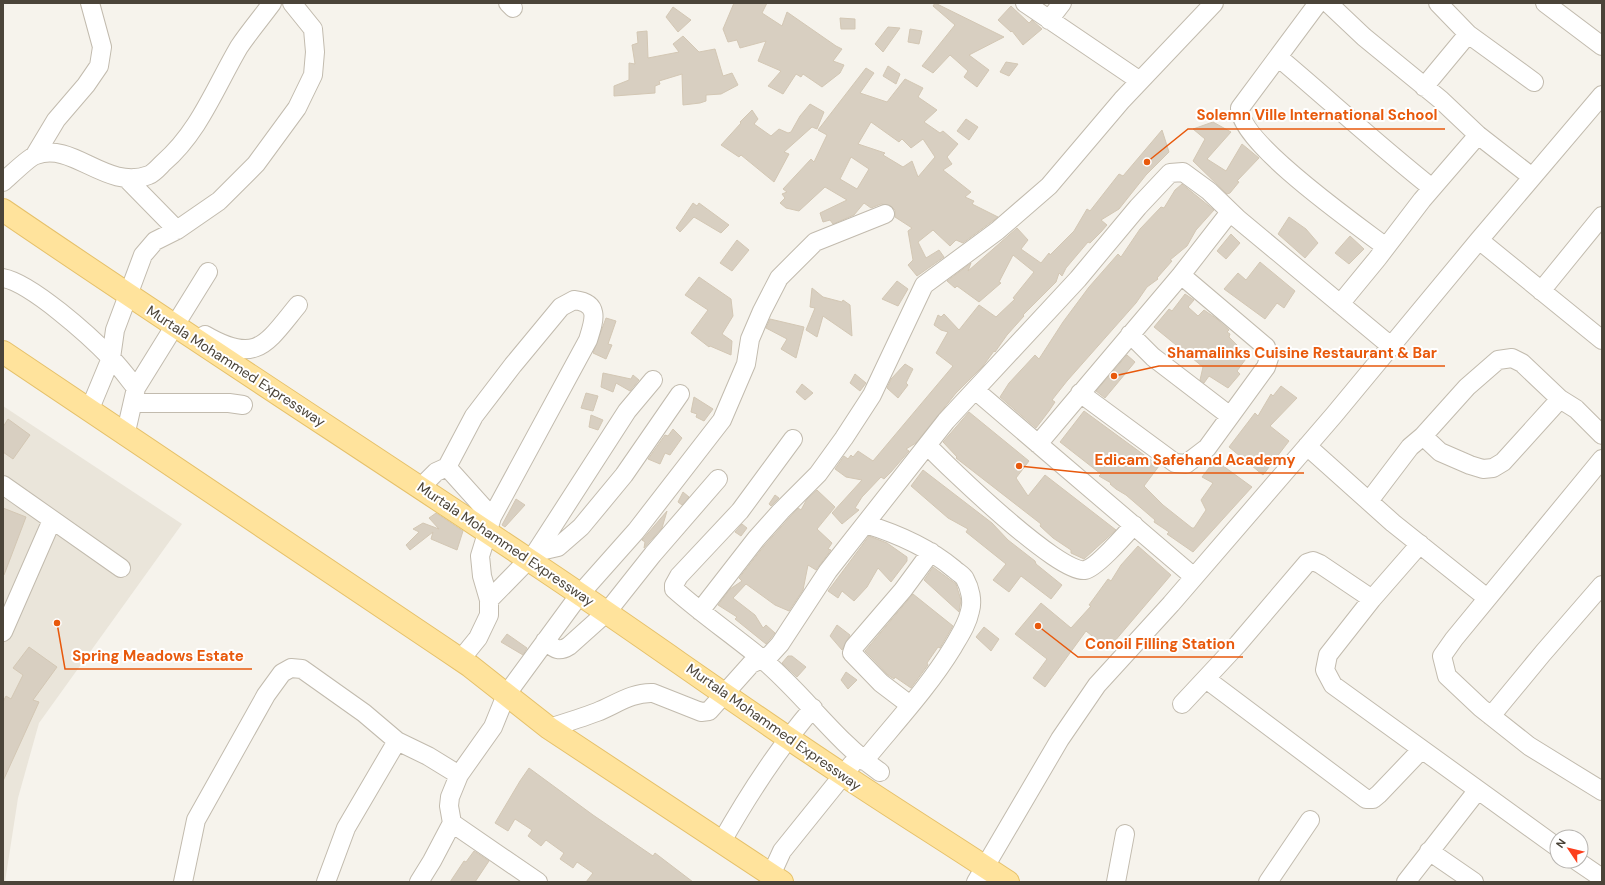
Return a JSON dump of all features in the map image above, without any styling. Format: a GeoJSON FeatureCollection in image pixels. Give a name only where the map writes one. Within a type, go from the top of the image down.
{"type":"FeatureCollection","features":[{"type":"Feature","properties":{"kind":"main road","name":"Murtala Mohammed Expressway"},"geometry":{"type":"LineString","coordinates":[[3,210],[127,295],[176,323],[421,487],[490,525],[532,555],[580,594],[844,776],[980,874],[1008,882]]}},
{"type":"Feature","properties":{"kind":"main road"},"geometry":{"type":"LineString","coordinates":[[3,352],[125,436],[461,659],[548,728],[720,843],[777,879]]}},
{"type":"Feature","properties":{"kind":"street"},"geometry":{"type":"LineString","coordinates":[[3,182],[35,155],[56,120],[86,85],[99,66],[102,47],[90,3]]}},
{"type":"Feature","properties":{"kind":"street"},"geometry":{"type":"LineString","coordinates":[[35,155],[54,153],[82,161],[103,173],[126,179],[150,174],[168,159],[196,126],[241,45],[272,3]]}},
{"type":"Feature","properties":{"kind":"street"},"geometry":{"type":"LineString","coordinates":[[89,411],[111,358],[115,330],[143,255],[156,241],[177,230],[219,201],[250,169],[297,108],[313,75],[315,52],[313,29],[292,3]]}},
{"type":"Feature","properties":{"kind":"street"},"geometry":{"type":"LineString","coordinates":[[1025,3],[1140,81]]}},
{"type":"Feature","properties":{"kind":"street"},"geometry":{"type":"LineString","coordinates":[[1049,20],[1062,3]]}},
{"type":"Feature","properties":{"kind":"street"},"geometry":{"type":"LineString","coordinates":[[700,611],[761,533],[818,474],[844,438],[872,396],[924,286],[997,231],[1049,186],[1122,100],[1214,3]]}},
{"type":"Feature","properties":{"kind":"street"},"geometry":{"type":"LineString","coordinates":[[1318,3],[1240,108],[1239,115],[1262,147],[1312,191],[1386,247]]}},
{"type":"Feature","properties":{"kind":"street"},"geometry":{"type":"LineString","coordinates":[[1328,3],[1364,37],[1478,135],[1532,177]]}},
{"type":"Feature","properties":{"kind":"street"},"geometry":{"type":"LineString","coordinates":[[1438,3],[1468,34],[1534,82]]}},
{"type":"Feature","properties":{"kind":"street"},"geometry":{"type":"LineString","coordinates":[[1545,3],[1602,46]]}},
{"type":"Feature","properties":{"kind":"street"},"geometry":{"type":"LineString","coordinates":[[1424,87],[1468,34]]}},
{"type":"Feature","properties":{"kind":"street"},"geometry":{"type":"LineString","coordinates":[[1278,57],[1346,114],[1399,162],[1432,188]]}},
{"type":"Feature","properties":{"kind":"street"},"geometry":{"type":"LineString","coordinates":[[980,874],[1060,739],[1096,686],[1194,577],[1308,446],[1602,95]]}},
{"type":"Feature","properties":{"kind":"street"},"geometry":{"type":"LineString","coordinates":[[1340,304],[1432,188],[1478,135]]}},
{"type":"Feature","properties":{"kind":"street"},"geometry":{"type":"LineString","coordinates":[[548,728],[597,712],[635,694],[645,692],[653,692],[705,712],[709,712],[751,664],[770,656],[780,644],[828,571],[946,421],[1078,279],[1138,207],[1170,173],[1183,172],[1209,191],[1230,212],[1392,347]]}},
{"type":"Feature","properties":{"kind":"street"},"geometry":{"type":"LineString","coordinates":[[126,179],[177,230]]}},
{"type":"Feature","properties":{"kind":"street"},"geometry":{"type":"LineString","coordinates":[[1038,444],[1181,275],[1230,212]]}},
{"type":"Feature","properties":{"kind":"street"},"geometry":{"type":"LineString","coordinates":[[419,882],[432,862],[452,823],[449,806],[450,797],[459,775],[493,727],[506,695],[580,594],[636,531],[722,420],[746,364],[750,339],[779,278],[815,242],[884,214]]}},
{"type":"Feature","properties":{"kind":"street"},"geometry":{"type":"LineString","coordinates":[[1541,291],[1602,216]]}},
{"type":"Feature","properties":{"kind":"street"},"geometry":{"type":"LineString","coordinates":[[1479,240],[1602,340]]}},
{"type":"Feature","properties":{"kind":"street"},"geometry":{"type":"LineString","coordinates":[[125,436],[134,396],[176,323],[208,272]]}},
{"type":"Feature","properties":{"kind":"street"},"geometry":{"type":"LineString","coordinates":[[1080,393],[1175,463],[1186,464],[1207,448],[1266,367],[1268,358],[1266,348],[1181,275]]}},
{"type":"Feature","properties":{"kind":"street"},"geometry":{"type":"LineString","coordinates":[[3,278],[22,286],[53,306],[111,358],[134,396]]}},
{"type":"Feature","properties":{"kind":"street"},"geometry":{"type":"LineString","coordinates":[[421,487],[436,472],[447,467],[474,416],[513,365],[561,307],[574,300],[588,303],[593,310],[594,323],[588,340],[490,525],[480,556],[482,576],[489,600],[489,615],[481,632],[461,659]]}},
{"type":"Feature","properties":{"kind":"street"},"geometry":{"type":"LineString","coordinates":[[176,323],[224,346],[248,350],[267,342],[298,305]]}},
{"type":"Feature","properties":{"kind":"street"},"geometry":{"type":"LineString","coordinates":[[1130,334],[1153,357],[1230,416]]}},
{"type":"Feature","properties":{"kind":"street"},"geometry":{"type":"LineString","coordinates":[[1368,501],[1410,447],[1423,436],[1467,387],[1498,360],[1512,358],[1522,362],[1560,399],[1576,409],[1602,434]]}},
{"type":"Feature","properties":{"kind":"street"},"geometry":{"type":"LineString","coordinates":[[489,600],[532,555],[627,411],[653,380]]}},
{"type":"Feature","properties":{"kind":"street"},"geometry":{"type":"LineString","coordinates":[[975,390],[1194,577]]}},
{"type":"Feature","properties":{"kind":"street"},"geometry":{"type":"LineString","coordinates":[[532,555],[558,547],[581,527],[624,475],[680,394]]}},
{"type":"Feature","properties":{"kind":"street"},"geometry":{"type":"LineString","coordinates":[[134,396],[243,405]]}},
{"type":"Feature","properties":{"kind":"street"},"geometry":{"type":"LineString","coordinates":[[1423,436],[1440,452],[1483,469],[1493,468],[1504,462],[1560,399]]}},
{"type":"Feature","properties":{"kind":"street"},"geometry":{"type":"LineString","coordinates":[[793,439],[740,511],[679,576],[674,585],[674,589],[762,659],[813,708],[840,740],[880,772]]}},
{"type":"Feature","properties":{"kind":"street"},"geometry":{"type":"LineString","coordinates":[[927,445],[969,487],[1048,553],[1078,570],[1092,568],[1134,525]]}},
{"type":"Feature","properties":{"kind":"street"},"geometry":{"type":"LineString","coordinates":[[1308,446],[1368,501],[1487,598]]}},
{"type":"Feature","properties":{"kind":"street"},"geometry":{"type":"LineString","coordinates":[[1602,459],[1454,638],[1442,656],[1447,676],[1491,716],[1530,746],[1602,792]]}},
{"type":"Feature","properties":{"kind":"street"},"geometry":{"type":"LineString","coordinates":[[447,467],[490,525]]}},
{"type":"Feature","properties":{"kind":"street"},"geometry":{"type":"LineString","coordinates":[[545,641],[557,650],[562,650],[569,646],[607,612],[653,554],[718,479]]}},
{"type":"Feature","properties":{"kind":"street"},"geometry":{"type":"LineString","coordinates":[[3,486],[121,568]]}},
{"type":"Feature","properties":{"kind":"street"},"geometry":{"type":"LineString","coordinates":[[3,632],[52,520]]}},
{"type":"Feature","properties":{"kind":"street"},"geometry":{"type":"LineString","coordinates":[[777,879],[782,851],[844,776],[910,705],[946,658],[966,625],[971,610],[971,598],[964,578],[942,559],[891,532],[866,524]]}},
{"type":"Feature","properties":{"kind":"street"},"geometry":{"type":"LineString","coordinates":[[1420,544],[1372,599],[1328,655],[1325,670],[1333,685],[1477,791],[1549,841]]}},
{"type":"Feature","properties":{"kind":"street"},"geometry":{"type":"LineString","coordinates":[[910,705],[881,683],[852,653],[854,647],[903,590],[931,552]]}},
{"type":"Feature","properties":{"kind":"street"},"geometry":{"type":"LineString","coordinates":[[1182,704],[1206,679],[1307,563],[1313,561],[1320,564],[1372,599]]}},
{"type":"Feature","properties":{"kind":"street"},"geometry":{"type":"LineString","coordinates":[[1491,716],[1602,585]]}},
{"type":"Feature","properties":{"kind":"street"},"geometry":{"type":"LineString","coordinates":[[183,882],[196,820],[266,695],[282,673],[291,668],[302,669],[364,713],[397,741],[428,756],[459,775]]}},
{"type":"Feature","properties":{"kind":"street"},"geometry":{"type":"LineString","coordinates":[[1206,679],[1366,799],[1373,799],[1379,794],[1421,750]]}},
{"type":"Feature","properties":{"kind":"street"},"geometry":{"type":"LineString","coordinates":[[720,843],[751,790],[788,737],[813,708]]}},
{"type":"Feature","properties":{"kind":"street"},"geometry":{"type":"LineString","coordinates":[[326,882],[346,828],[397,741]]}},
{"type":"Feature","properties":{"kind":"street"},"geometry":{"type":"LineString","coordinates":[[1406,882],[1477,791]]}},
{"type":"Feature","properties":{"kind":"street"},"geometry":{"type":"LineString","coordinates":[[1268,882],[1310,820]]}},
{"type":"Feature","properties":{"kind":"street"},"geometry":{"type":"LineString","coordinates":[[452,823],[531,880]]}},
{"type":"Feature","properties":{"kind":"street"},"geometry":{"type":"LineString","coordinates":[[1116,882],[1125,834]]}},
{"type":"Feature","properties":{"kind":"street"},"geometry":{"type":"LineString","coordinates":[[1429,851],[1474,882]]}},
{"type":"Feature","properties":{"kind":"street"},"geometry":{"type":"LineString","coordinates":[[1589,869],[1602,878]]}},
{"type":"Feature","properties":{"kind":"shaded area"},"geometry":{"type":"Polygon","coordinates":[[[3,406],[182,524],[39,723],[18,798],[5,882],[3,882],[3,406]]]}},
{"type":"Feature","properties":{"kind":"building"},"geometry":{"type":"Polygon","coordinates":[[[734,3],[767,3],[762,13],[782,26],[787,12],[842,49],[833,61],[844,65],[840,73],[822,87],[803,74],[801,77],[796,74],[783,94],[768,86],[781,71],[758,61],[766,41],[740,48],[737,40],[728,42],[723,29],[734,3]]]}},
{"type":"Feature","properties":{"kind":"building"},"geometry":{"type":"Polygon","coordinates":[[[935,3],[1004,37],[969,55],[989,70],[977,87],[964,77],[968,71],[950,55],[933,73],[922,66],[955,25],[933,6],[935,3]]]}},
{"type":"Feature","properties":{"kind":"building"},"geometry":{"type":"Polygon","coordinates":[[[1011,6],[1029,23],[1032,20],[1042,29],[1023,45],[1012,31],[1011,32],[998,20],[1011,6]]]}},
{"type":"Feature","properties":{"kind":"building"},"geometry":{"type":"Polygon","coordinates":[[[673,7],[691,20],[678,32],[666,17],[673,7]]]}},
{"type":"Feature","properties":{"kind":"building"},"geometry":{"type":"Polygon","coordinates":[[[840,18],[855,19],[855,29],[841,29],[840,18]]]}},
{"type":"Feature","properties":{"kind":"building"},"geometry":{"type":"Polygon","coordinates":[[[888,27],[900,28],[883,52],[875,44],[888,27]]]}},
{"type":"Feature","properties":{"kind":"building"},"geometry":{"type":"Polygon","coordinates":[[[910,29],[922,31],[919,44],[908,42],[910,29]]]}},
{"type":"Feature","properties":{"kind":"building"},"geometry":{"type":"Polygon","coordinates":[[[647,31],[648,58],[679,52],[673,44],[683,36],[699,52],[715,49],[723,76],[732,73],[738,85],[721,94],[706,95],[706,101],[683,105],[682,74],[659,81],[660,84],[655,86],[655,93],[614,96],[614,86],[629,80],[629,63],[635,64],[632,45],[638,43],[637,32],[647,31]]]}},
{"type":"Feature","properties":{"kind":"building"},"geometry":{"type":"Polygon","coordinates":[[[1006,62],[1018,64],[1009,76],[1000,72],[1006,62]]]}},
{"type":"Feature","properties":{"kind":"building"},"geometry":{"type":"Polygon","coordinates":[[[888,66],[900,74],[896,84],[883,76],[888,66]]]}},
{"type":"Feature","properties":{"kind":"building"},"geometry":{"type":"Polygon","coordinates":[[[866,68],[874,73],[860,93],[887,102],[905,79],[923,88],[918,97],[937,110],[924,122],[940,133],[943,131],[958,144],[947,157],[952,164],[943,170],[971,192],[965,197],[974,201],[972,204],[998,217],[963,243],[956,240],[950,246],[933,230],[918,242],[926,258],[939,250],[944,257],[917,276],[908,265],[913,260],[908,231],[912,228],[895,217],[895,210],[891,206],[881,204],[871,208],[864,203],[854,215],[833,224],[830,220],[823,222],[820,213],[847,200],[825,187],[799,211],[786,208],[780,203],[785,198],[782,194],[787,192],[783,189],[811,159],[814,162],[827,135],[818,130],[866,68]],[[871,122],[858,144],[885,153],[883,155],[903,167],[912,161],[918,177],[935,157],[923,139],[911,148],[902,139],[899,142],[871,122]],[[851,157],[840,179],[857,189],[869,169],[851,157]]]}},
{"type":"Feature","properties":{"kind":"building"},"geometry":{"type":"Polygon","coordinates":[[[810,104],[824,112],[817,129],[812,127],[784,152],[789,154],[774,182],[741,155],[739,157],[721,145],[752,110],[758,119],[754,124],[771,136],[779,129],[788,133],[791,132],[800,116],[810,104]]]}},
{"type":"Feature","properties":{"kind":"building"},"geometry":{"type":"Polygon","coordinates":[[[966,119],[978,127],[969,140],[957,131],[966,119]]]}},
{"type":"Feature","properties":{"kind":"building"},"geometry":{"type":"Polygon","coordinates":[[[1213,122],[1231,132],[1207,159],[1226,171],[1242,144],[1259,158],[1237,181],[1239,182],[1230,193],[1227,194],[1193,161],[1205,139],[1193,129],[1213,122]]]}},
{"type":"Feature","properties":{"kind":"building"},"geometry":{"type":"Polygon","coordinates":[[[1162,130],[1169,152],[1146,175],[1119,209],[1101,220],[1107,225],[1090,243],[1088,242],[1066,268],[1062,276],[1059,273],[1056,282],[1023,315],[1024,316],[1007,335],[995,352],[994,351],[983,366],[956,393],[916,443],[906,449],[909,451],[891,472],[884,479],[881,477],[862,497],[855,508],[859,510],[842,524],[832,513],[862,480],[846,477],[835,469],[844,456],[848,459],[851,455],[853,457],[858,451],[873,461],[953,366],[936,353],[948,332],[941,330],[934,325],[938,315],[941,317],[944,314],[959,330],[979,305],[996,317],[1015,299],[1013,298],[1034,272],[1013,255],[999,282],[1001,283],[979,302],[957,286],[955,288],[947,281],[971,263],[968,271],[1017,228],[1028,240],[1021,249],[1041,263],[1049,253],[1050,255],[1074,231],[1087,209],[1090,211],[1119,174],[1123,176],[1162,130]]]}},
{"type":"Feature","properties":{"kind":"building"},"geometry":{"type":"Polygon","coordinates":[[[1182,184],[1214,210],[1196,230],[1187,246],[1170,260],[1172,261],[1157,278],[1158,279],[1147,287],[1136,303],[1067,381],[1052,400],[1055,402],[1036,428],[1000,397],[1009,383],[1035,355],[1039,359],[1063,322],[1089,287],[1118,254],[1121,257],[1140,229],[1161,207],[1164,208],[1175,190],[1182,184]]]}},
{"type":"Feature","properties":{"kind":"building"},"geometry":{"type":"Polygon","coordinates":[[[693,203],[697,206],[699,203],[729,225],[721,233],[694,217],[680,232],[676,228],[693,203]]]}},
{"type":"Feature","properties":{"kind":"building"},"geometry":{"type":"Polygon","coordinates":[[[1289,217],[1306,229],[1318,243],[1305,258],[1278,234],[1289,217]]]}},
{"type":"Feature","properties":{"kind":"building"},"geometry":{"type":"Polygon","coordinates":[[[1231,234],[1240,243],[1226,259],[1217,251],[1231,234]]]}},
{"type":"Feature","properties":{"kind":"building"},"geometry":{"type":"Polygon","coordinates":[[[1350,236],[1364,249],[1349,264],[1335,253],[1350,236]]]}},
{"type":"Feature","properties":{"kind":"building"},"geometry":{"type":"Polygon","coordinates":[[[737,240],[749,250],[732,271],[720,263],[737,240]]]}},
{"type":"Feature","properties":{"kind":"building"},"geometry":{"type":"Polygon","coordinates":[[[1260,262],[1295,291],[1284,308],[1277,303],[1265,319],[1224,289],[1238,273],[1246,280],[1260,262]]]}},
{"type":"Feature","properties":{"kind":"building"},"geometry":{"type":"Polygon","coordinates":[[[699,277],[731,299],[733,316],[722,334],[732,341],[731,355],[710,346],[709,347],[691,333],[708,310],[685,295],[699,277]]]}},
{"type":"Feature","properties":{"kind":"building"},"geometry":{"type":"Polygon","coordinates":[[[897,281],[908,289],[898,306],[882,299],[897,281]]]}},
{"type":"Feature","properties":{"kind":"building"},"geometry":{"type":"Polygon","coordinates":[[[812,288],[823,297],[842,302],[843,300],[850,305],[852,336],[823,316],[817,337],[806,330],[815,308],[810,307],[812,288]]]}},
{"type":"Feature","properties":{"kind":"building"},"geometry":{"type":"Polygon","coordinates":[[[1185,294],[1194,300],[1188,307],[1198,316],[1204,310],[1217,319],[1229,330],[1227,332],[1230,334],[1229,337],[1248,356],[1237,371],[1240,374],[1228,388],[1209,376],[1204,383],[1200,380],[1203,367],[1154,327],[1169,309],[1172,311],[1185,294]]]}},
{"type":"Feature","properties":{"kind":"building"},"geometry":{"type":"Polygon","coordinates":[[[606,318],[616,321],[608,344],[612,345],[606,359],[593,353],[606,318]]]}},
{"type":"Feature","properties":{"kind":"building"},"geometry":{"type":"Polygon","coordinates":[[[770,319],[804,327],[796,358],[781,349],[787,339],[766,328],[770,319]]]}},
{"type":"Feature","properties":{"kind":"building"},"geometry":{"type":"Polygon","coordinates":[[[1127,355],[1135,362],[1105,398],[1096,391],[1127,355]]]}},
{"type":"Feature","properties":{"kind":"building"},"geometry":{"type":"Polygon","coordinates":[[[905,364],[913,369],[906,383],[908,385],[898,398],[887,388],[891,379],[905,364]]]}},
{"type":"Feature","properties":{"kind":"building"},"geometry":{"type":"Polygon","coordinates":[[[603,373],[631,379],[633,375],[639,380],[630,391],[616,383],[613,392],[601,387],[603,373]]]}},
{"type":"Feature","properties":{"kind":"building"},"geometry":{"type":"Polygon","coordinates":[[[855,374],[866,383],[860,391],[850,383],[855,374]]]}},
{"type":"Feature","properties":{"kind":"building"},"geometry":{"type":"Polygon","coordinates":[[[802,384],[813,393],[805,400],[796,392],[802,384]]]}},
{"type":"Feature","properties":{"kind":"building"},"geometry":{"type":"Polygon","coordinates":[[[1281,386],[1297,398],[1270,426],[1289,441],[1263,475],[1229,447],[1255,413],[1258,416],[1271,394],[1273,396],[1281,386]]]}},
{"type":"Feature","properties":{"kind":"building"},"geometry":{"type":"Polygon","coordinates":[[[586,393],[598,396],[593,411],[581,408],[586,393]]]}},
{"type":"Feature","properties":{"kind":"building"},"geometry":{"type":"Polygon","coordinates":[[[694,397],[713,409],[704,421],[696,417],[697,414],[691,412],[694,397]]]}},
{"type":"Feature","properties":{"kind":"building"},"geometry":{"type":"Polygon","coordinates":[[[1084,411],[1159,466],[1144,486],[1163,505],[1192,528],[1194,528],[1206,510],[1201,500],[1213,483],[1202,477],[1215,460],[1252,487],[1193,552],[1167,534],[1169,532],[1154,522],[1155,520],[1126,495],[1099,476],[1101,474],[1060,442],[1084,411]]]}},
{"type":"Feature","properties":{"kind":"building"},"geometry":{"type":"Polygon","coordinates":[[[969,412],[1029,461],[1016,478],[1028,496],[1045,475],[1116,530],[1084,559],[1071,553],[1071,550],[1053,538],[1040,526],[1041,524],[956,458],[957,457],[943,442],[969,412]]]}},
{"type":"Feature","properties":{"kind":"building"},"geometry":{"type":"Polygon","coordinates":[[[591,415],[603,420],[598,430],[589,427],[591,415]]]}},
{"type":"Feature","properties":{"kind":"building"},"geometry":{"type":"Polygon","coordinates":[[[8,419],[30,435],[13,459],[3,452],[3,427],[8,419]]]}},
{"type":"Feature","properties":{"kind":"building"},"geometry":{"type":"Polygon","coordinates":[[[673,429],[682,438],[670,455],[665,453],[660,464],[648,459],[665,435],[668,436],[673,429]]]}},
{"type":"Feature","properties":{"kind":"building"},"geometry":{"type":"Polygon","coordinates":[[[923,470],[992,523],[1008,540],[1062,585],[1051,599],[1021,576],[1009,592],[993,580],[1006,564],[966,532],[968,529],[948,518],[911,486],[923,470]]]}},
{"type":"Feature","properties":{"kind":"building"},"geometry":{"type":"Polygon","coordinates":[[[817,490],[835,507],[817,529],[832,543],[828,549],[831,550],[816,570],[808,565],[803,590],[789,611],[775,605],[746,584],[733,598],[755,615],[763,628],[766,625],[775,633],[766,644],[735,619],[737,617],[718,605],[730,589],[742,581],[739,578],[764,546],[798,508],[801,510],[807,499],[817,490]]]}},
{"type":"Feature","properties":{"kind":"building"},"geometry":{"type":"Polygon","coordinates":[[[683,492],[689,497],[682,505],[678,502],[683,492]]]}},
{"type":"Feature","properties":{"kind":"building"},"geometry":{"type":"Polygon","coordinates":[[[775,495],[779,498],[771,506],[769,504],[775,495]]]}},
{"type":"Feature","properties":{"kind":"building"},"geometry":{"type":"Polygon","coordinates":[[[516,499],[525,505],[505,527],[502,525],[516,499]]]}},
{"type":"Feature","properties":{"kind":"building"},"geometry":{"type":"Polygon","coordinates":[[[3,508],[26,517],[4,575],[3,575],[3,508]]]}},
{"type":"Feature","properties":{"kind":"building"},"geometry":{"type":"Polygon","coordinates":[[[667,511],[662,528],[644,548],[645,542],[642,540],[667,511]]]}},
{"type":"Feature","properties":{"kind":"building"},"geometry":{"type":"Polygon","coordinates":[[[436,513],[463,531],[457,550],[431,539],[433,532],[410,550],[406,545],[419,532],[413,529],[423,523],[439,529],[429,518],[436,513]]]}},
{"type":"Feature","properties":{"kind":"building"},"geometry":{"type":"Polygon","coordinates":[[[742,524],[747,528],[741,536],[735,532],[742,524]]]}},
{"type":"Feature","properties":{"kind":"building"},"geometry":{"type":"Polygon","coordinates":[[[869,536],[887,543],[907,557],[907,561],[891,582],[878,568],[867,587],[854,601],[842,591],[838,598],[828,591],[869,536]]]}},
{"type":"Feature","properties":{"kind":"building"},"geometry":{"type":"Polygon","coordinates":[[[1138,546],[1171,575],[1108,649],[1086,631],[1045,687],[1033,678],[1047,659],[1015,634],[1041,603],[1071,628],[1091,606],[1089,605],[1108,579],[1111,581],[1121,565],[1138,546]]]}},
{"type":"Feature","properties":{"kind":"building"},"geometry":{"type":"Polygon","coordinates":[[[933,567],[956,584],[961,600],[959,612],[924,580],[933,567]]]}},
{"type":"Feature","properties":{"kind":"building"},"geometry":{"type":"Polygon","coordinates":[[[913,594],[953,626],[940,648],[938,647],[927,663],[928,665],[911,688],[895,677],[894,679],[888,675],[865,651],[913,594]]]}},
{"type":"Feature","properties":{"kind":"building"},"geometry":{"type":"Polygon","coordinates":[[[837,625],[850,635],[842,650],[830,636],[837,625]]]}},
{"type":"Feature","properties":{"kind":"building"},"geometry":{"type":"Polygon","coordinates":[[[984,627],[999,639],[991,651],[976,637],[984,627]]]}},
{"type":"Feature","properties":{"kind":"building"},"geometry":{"type":"Polygon","coordinates":[[[507,634],[527,648],[523,655],[501,642],[507,634]]]}},
{"type":"Feature","properties":{"kind":"building"},"geometry":{"type":"Polygon","coordinates":[[[29,647],[57,667],[33,700],[39,702],[3,781],[3,702],[6,696],[11,699],[23,675],[13,668],[29,647]]]}},
{"type":"Feature","properties":{"kind":"building"},"geometry":{"type":"Polygon","coordinates":[[[788,656],[792,656],[806,667],[797,677],[782,663],[788,656]]]}},
{"type":"Feature","properties":{"kind":"building"},"geometry":{"type":"Polygon","coordinates":[[[846,672],[857,680],[848,689],[841,680],[846,672]]]}},
{"type":"Feature","properties":{"kind":"building"},"geometry":{"type":"Polygon","coordinates":[[[529,768],[593,815],[653,856],[655,853],[693,882],[586,882],[593,873],[577,862],[573,868],[560,859],[564,853],[546,840],[541,846],[528,836],[532,830],[515,819],[508,831],[495,823],[529,768]]]}},
{"type":"Feature","properties":{"kind":"building"},"geometry":{"type":"Polygon","coordinates":[[[474,851],[489,861],[475,882],[450,882],[464,861],[466,862],[474,851]]]}},
{"type":"Feature","properties":{"kind":"place","name":"Solemn Ville International School"},"geometry":{"type":"Point","coordinates":[1147,162]}},
{"type":"Feature","properties":{"kind":"place","name":"Shamalinks Cuisine Restaurant & Bar"},"geometry":{"type":"Point","coordinates":[1114,376]}},
{"type":"Feature","properties":{"kind":"place","name":"Edicam Safehand Academy"},"geometry":{"type":"Point","coordinates":[1019,466]}},
{"type":"Feature","properties":{"kind":"place","name":"Spring Meadows Estate"},"geometry":{"type":"Point","coordinates":[57,623]}},
{"type":"Feature","properties":{"kind":"place","name":"Conoil Filling Station"},"geometry":{"type":"Point","coordinates":[1038,626]}}]}
